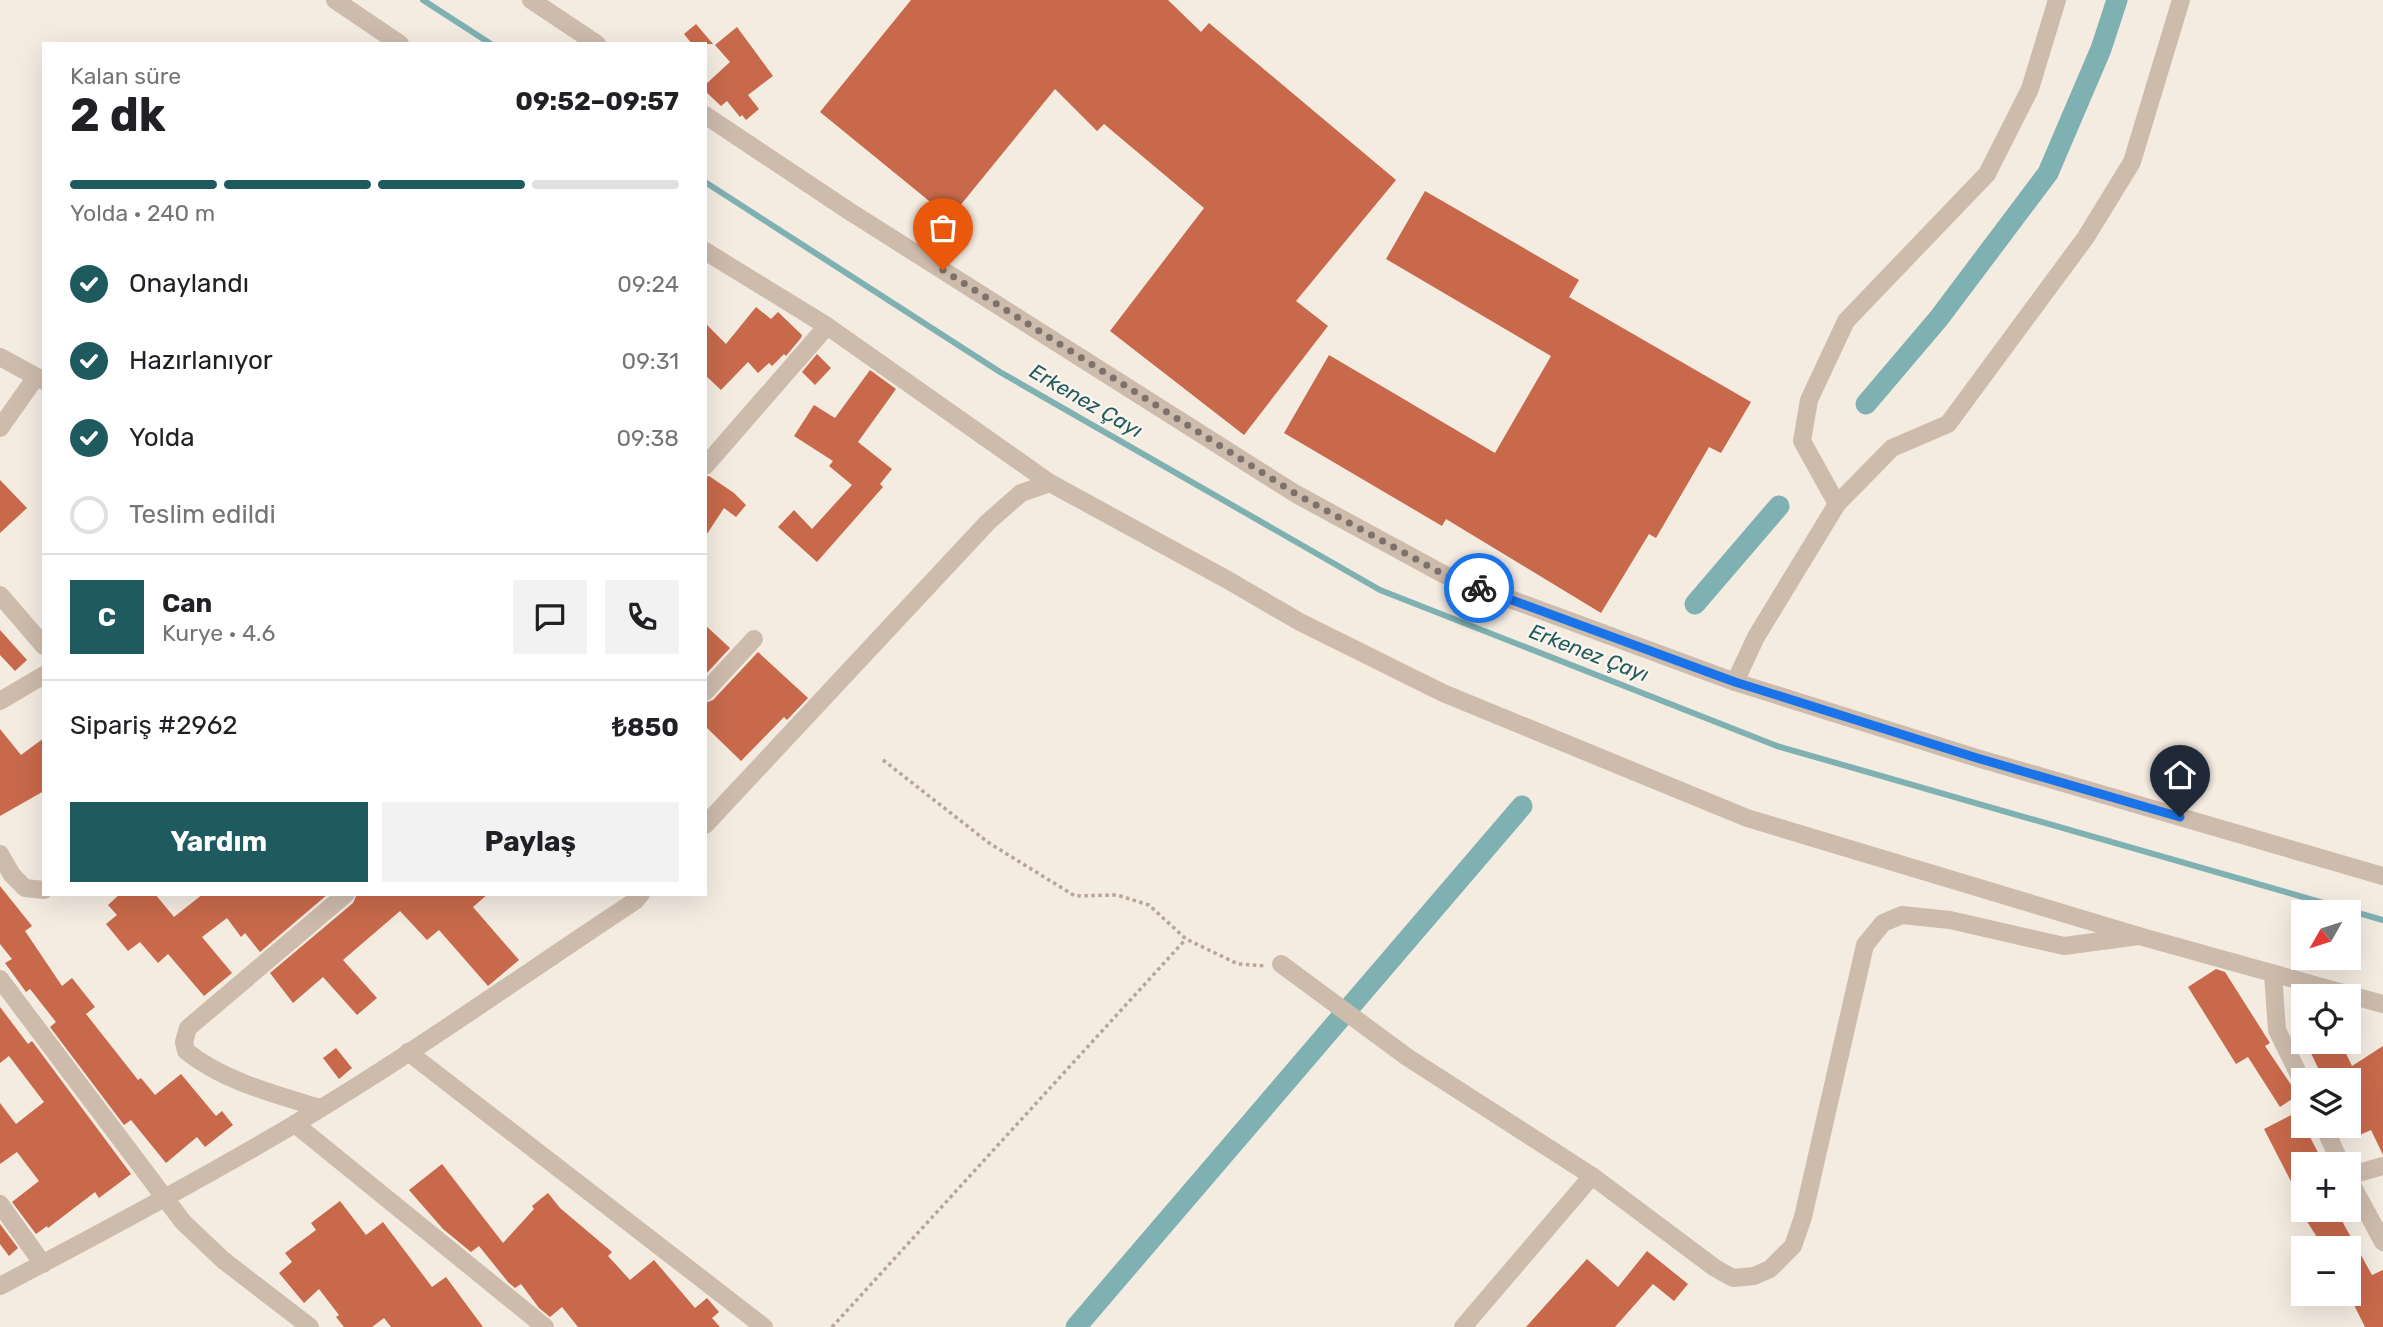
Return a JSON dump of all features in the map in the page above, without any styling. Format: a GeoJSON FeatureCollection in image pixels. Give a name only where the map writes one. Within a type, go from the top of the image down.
{"type":"FeatureCollection","features":[{"type":"Feature","properties":{"kind":"street"},"geometry":{"type":"LineString","coordinates":[[335,0],[397,42]]}},
{"type":"Feature","properties":{"kind":"street"},"geometry":{"type":"LineString","coordinates":[[531,0],[594,42]]}},
{"type":"Feature","properties":{"kind":"street"},"geometry":{"type":"LineString","coordinates":[[1837,504],[1802,441],[1809,400],[1846,321],[1987,174],[2030,89],[2057,0]]}},
{"type":"Feature","properties":{"kind":"street"},"geometry":{"type":"LineString","coordinates":[[1735,682],[1756,637],[1837,504],[1892,448],[1948,424],[2086,237],[2132,162],[2181,0]]}},
{"type":"Feature","properties":{"kind":"street"},"geometry":{"type":"LineString","coordinates":[[707,117],[849,211],[1296,494],[1445,575],[1735,682],[1977,758],[2383,876]]}},
{"type":"Feature","properties":{"kind":"street"},"geometry":{"type":"LineString","coordinates":[[708,258],[827,326],[1050,483],[1300,622],[1443,693],[1747,818],[2139,936],[2383,1004]]}},
{"type":"Feature","properties":{"kind":"street"},"geometry":{"type":"LineString","coordinates":[[707,464],[827,326]]}},
{"type":"Feature","properties":{"kind":"street"},"geometry":{"type":"LineString","coordinates":[[0,357],[40,379],[0,428]]}},
{"type":"Feature","properties":{"kind":"street"},"geometry":{"type":"LineString","coordinates":[[707,823],[988,522],[1021,493],[1050,483]]}},
{"type":"Feature","properties":{"kind":"street"},"geometry":{"type":"LineString","coordinates":[[0,595],[42,644]]}},
{"type":"Feature","properties":{"kind":"street"},"geometry":{"type":"LineString","coordinates":[[707,690],[754,639]]}},
{"type":"Feature","properties":{"kind":"street"},"geometry":{"type":"LineString","coordinates":[[0,701],[42,676]]}},
{"type":"Feature","properties":{"kind":"street"},"geometry":{"type":"LineString","coordinates":[[0,854],[12,875],[25,888],[42,890]]}},
{"type":"Feature","properties":{"kind":"street"},"geometry":{"type":"LineString","coordinates":[[320,1108],[273,1094],[204,1066],[186,1051],[184,1042],[188,1028],[344,896]]}},
{"type":"Feature","properties":{"kind":"street"},"geometry":{"type":"LineString","coordinates":[[0,1286],[166,1199],[295,1124],[408,1052],[635,897]]}},
{"type":"Feature","properties":{"kind":"street"},"geometry":{"type":"LineString","coordinates":[[1280,964],[1369,1029],[1591,1176],[1715,1268],[1733,1278],[1754,1276],[1770,1269],[1793,1246],[1800,1227],[1866,945],[1883,923],[1902,915],[1950,920],[2064,946],[2139,936]]}},
{"type":"Feature","properties":{"kind":"street"},"geometry":{"type":"LineString","coordinates":[[2273,974],[2277,1030],[2296,1068]]}},
{"type":"Feature","properties":{"kind":"street"},"geometry":{"type":"LineString","coordinates":[[0,979],[183,1222],[223,1260],[310,1327]]}},
{"type":"Feature","properties":{"kind":"street"},"geometry":{"type":"LineString","coordinates":[[408,1052],[764,1327]]}},
{"type":"Feature","properties":{"kind":"street"},"geometry":{"type":"LineString","coordinates":[[295,1124],[545,1327]]}},
{"type":"Feature","properties":{"kind":"street"},"geometry":{"type":"LineString","coordinates":[[2361,1173],[2383,1166]]}},
{"type":"Feature","properties":{"kind":"street"},"geometry":{"type":"LineString","coordinates":[[1463,1327],[1591,1176]]}},
{"type":"Feature","properties":{"kind":"street"},"geometry":{"type":"LineString","coordinates":[[2361,1201],[2383,1242]]}},
{"type":"Feature","properties":{"kind":"street"},"geometry":{"type":"LineString","coordinates":[[0,1204],[43,1264]]}},
{"type":"Feature","properties":{"kind":"path"},"geometry":{"type":"LineString","coordinates":[[883,760],[989,843],[1075,895],[1117,895],[1149,905],[1186,939],[1238,964],[1280,964]]}},
{"type":"Feature","properties":{"kind":"path"},"geometry":{"type":"LineString","coordinates":[[832,1327],[1186,939]]}},
{"type":"Feature","properties":{"kind":"building"},"geometry":{"type":"Polygon","coordinates":[[[911,0],[1168,0],[1201,32],[1209,23],[1396,180],[1296,301],[1328,326],[1244,435],[1110,331],[1204,208],[1104,124],[1097,131],[1055,89],[950,218],[820,112],[911,0]]]}},
{"type":"Feature","properties":{"kind":"building"},"geometry":{"type":"Polygon","coordinates":[[[696,24],[713,44],[690,42],[684,34],[696,24]]]}},
{"type":"Feature","properties":{"kind":"building"},"geometry":{"type":"Polygon","coordinates":[[[737,27],[773,76],[748,95],[759,109],[746,120],[742,115],[740,117],[727,101],[721,106],[707,93],[707,83],[730,62],[715,45],[737,27]]]}},
{"type":"Feature","properties":{"kind":"building"},"geometry":{"type":"Polygon","coordinates":[[[1425,191],[1579,280],[1569,297],[1751,402],[1721,453],[1709,447],[1656,538],[1649,534],[1601,613],[1446,519],[1442,526],[1284,433],[1329,355],[1495,453],[1551,356],[1386,259],[1425,191]]]}},
{"type":"Feature","properties":{"kind":"building"},"geometry":{"type":"Polygon","coordinates":[[[756,307],[771,319],[778,312],[802,335],[786,356],[784,354],[772,366],[769,363],[758,373],[748,362],[721,390],[707,377],[707,325],[726,344],[756,307]]]}},
{"type":"Feature","properties":{"kind":"building"},"geometry":{"type":"Polygon","coordinates":[[[817,354],[831,368],[815,385],[802,372],[817,354]]]}},
{"type":"Feature","properties":{"kind":"building"},"geometry":{"type":"Polygon","coordinates":[[[870,370],[896,389],[858,442],[892,469],[880,484],[883,487],[817,562],[778,527],[794,510],[812,529],[852,485],[829,466],[833,461],[794,436],[814,405],[835,418],[870,370]]]}},
{"type":"Feature","properties":{"kind":"building"},"geometry":{"type":"Polygon","coordinates":[[[707,476],[734,493],[746,505],[736,517],[724,508],[707,534],[707,476]]]}},
{"type":"Feature","properties":{"kind":"building"},"geometry":{"type":"Polygon","coordinates":[[[0,480],[27,508],[0,533],[0,480]]]}},
{"type":"Feature","properties":{"kind":"building"},"geometry":{"type":"Polygon","coordinates":[[[707,627],[730,648],[707,673],[707,627]]]}},
{"type":"Feature","properties":{"kind":"building"},"geometry":{"type":"Polygon","coordinates":[[[0,630],[27,660],[15,671],[0,655],[0,630]]]}},
{"type":"Feature","properties":{"kind":"building"},"geometry":{"type":"Polygon","coordinates":[[[758,652],[808,698],[787,720],[784,717],[741,761],[707,728],[707,702],[713,700],[758,652]]]}},
{"type":"Feature","properties":{"kind":"building"},"geometry":{"type":"Polygon","coordinates":[[[0,729],[21,755],[42,739],[42,792],[0,816],[0,729]]]}},
{"type":"Feature","properties":{"kind":"building"},"geometry":{"type":"Polygon","coordinates":[[[0,886],[32,926],[25,931],[62,986],[72,978],[95,1007],[86,1014],[138,1080],[141,1078],[155,1095],[181,1074],[216,1116],[222,1111],[233,1125],[205,1147],[197,1137],[166,1163],[131,1120],[124,1125],[50,1027],[56,1022],[30,989],[26,992],[5,963],[12,959],[0,944],[0,886]]]}},
{"type":"Feature","properties":{"kind":"building"},"geometry":{"type":"Polygon","coordinates":[[[118,896],[157,896],[174,917],[200,896],[326,896],[260,952],[245,933],[241,937],[227,918],[202,937],[232,973],[204,996],[168,954],[158,963],[140,942],[128,951],[106,924],[117,915],[108,905],[118,896]]]}},
{"type":"Feature","properties":{"kind":"building"},"geometry":{"type":"Polygon","coordinates":[[[356,896],[486,896],[473,907],[519,960],[488,986],[439,930],[427,940],[400,911],[343,960],[377,998],[357,1015],[323,977],[293,1003],[270,973],[353,903],[356,896]]]}},
{"type":"Feature","properties":{"kind":"building"},"geometry":{"type":"Polygon","coordinates":[[[2216,969],[2225,972],[2270,1043],[2265,1046],[2291,1085],[2291,1100],[2280,1107],[2248,1057],[2236,1064],[2188,987],[2216,969]]]}},
{"type":"Feature","properties":{"kind":"building"},"geometry":{"type":"Polygon","coordinates":[[[0,1007],[28,1044],[32,1041],[131,1174],[99,1198],[95,1192],[36,1234],[12,1202],[39,1181],[17,1152],[0,1164],[0,1103],[16,1124],[44,1102],[9,1056],[0,1063],[0,1007]]]}},
{"type":"Feature","properties":{"kind":"building"},"geometry":{"type":"Polygon","coordinates":[[[2383,1046],[2383,1155],[2371,1130],[2361,1134],[2361,1068],[2318,1068],[2311,1054],[2346,1054],[2352,1066],[2383,1046]]]}},
{"type":"Feature","properties":{"kind":"building"},"geometry":{"type":"Polygon","coordinates":[[[336,1048],[352,1068],[339,1079],[323,1058],[336,1048]]]}},
{"type":"Feature","properties":{"kind":"building"},"geometry":{"type":"Polygon","coordinates":[[[2291,1115],[2291,1138],[2310,1138],[2318,1152],[2291,1152],[2291,1182],[2264,1129],[2291,1115]]]}},
{"type":"Feature","properties":{"kind":"building"},"geometry":{"type":"Polygon","coordinates":[[[442,1164],[503,1243],[534,1209],[532,1206],[548,1193],[560,1208],[612,1252],[608,1256],[630,1280],[654,1260],[695,1308],[707,1298],[719,1312],[712,1318],[720,1327],[578,1327],[562,1307],[550,1317],[539,1308],[521,1284],[515,1288],[508,1282],[479,1246],[471,1252],[443,1229],[409,1190],[442,1164]]]}},
{"type":"Feature","properties":{"kind":"building"},"geometry":{"type":"Polygon","coordinates":[[[340,1201],[366,1235],[383,1222],[432,1287],[446,1277],[483,1327],[391,1327],[384,1318],[372,1327],[344,1327],[336,1317],[339,1315],[319,1289],[304,1303],[279,1273],[292,1262],[285,1253],[316,1230],[311,1223],[340,1201]]]}},
{"type":"Feature","properties":{"kind":"building"},"geometry":{"type":"Polygon","coordinates":[[[2307,1222],[2343,1222],[2350,1236],[2316,1236],[2307,1222]]]}},
{"type":"Feature","properties":{"kind":"building"},"geometry":{"type":"Polygon","coordinates":[[[0,1224],[18,1248],[9,1256],[0,1244],[0,1224]]]}},
{"type":"Feature","properties":{"kind":"building"},"geometry":{"type":"Polygon","coordinates":[[[1647,1251],[1688,1284],[1674,1301],[1653,1284],[1615,1327],[1526,1327],[1587,1259],[1618,1287],[1647,1251]]]}},
{"type":"Feature","properties":{"kind":"building"},"geometry":{"type":"Polygon","coordinates":[[[2361,1255],[2372,1275],[2383,1270],[2383,1327],[2365,1327],[2354,1306],[2361,1306],[2361,1255]]]}},
{"type":"Feature","properties":{"kind":"waterway","name":"Erkenez Çayı"},"geometry":{"type":"LineString","coordinates":[[423,0],[488,42]]}},
{"type":"Feature","properties":{"kind":"waterway"},"geometry":{"type":"LineString","coordinates":[[1866,404],[1939,318],[2048,173],[2101,49],[2117,0]]}},
{"type":"Feature","properties":{"kind":"waterway","name":"Erkenez Çayı"},"geometry":{"type":"LineString","coordinates":[[707,183],[1000,372],[1380,590],[1777,746],[2383,920]]}},
{"type":"Feature","properties":{"kind":"waterway"},"geometry":{"type":"LineString","coordinates":[[1695,604],[1779,506]]}},
{"type":"Feature","properties":{"kind":"waterway"},"geometry":{"type":"LineString","coordinates":[[1076,1327],[1522,806]]}},
{"type":"Feature","properties":{"kind":"way so far"},"geometry":{"type":"LineString","coordinates":[[943,270],[1296,494],[1445,575],[1479,588]]}},
{"type":"Feature","properties":{"kind":"route"},"geometry":{"type":"LineString","coordinates":[[1479,588],[1735,682],[1977,758],[2180,817]]}}]}
